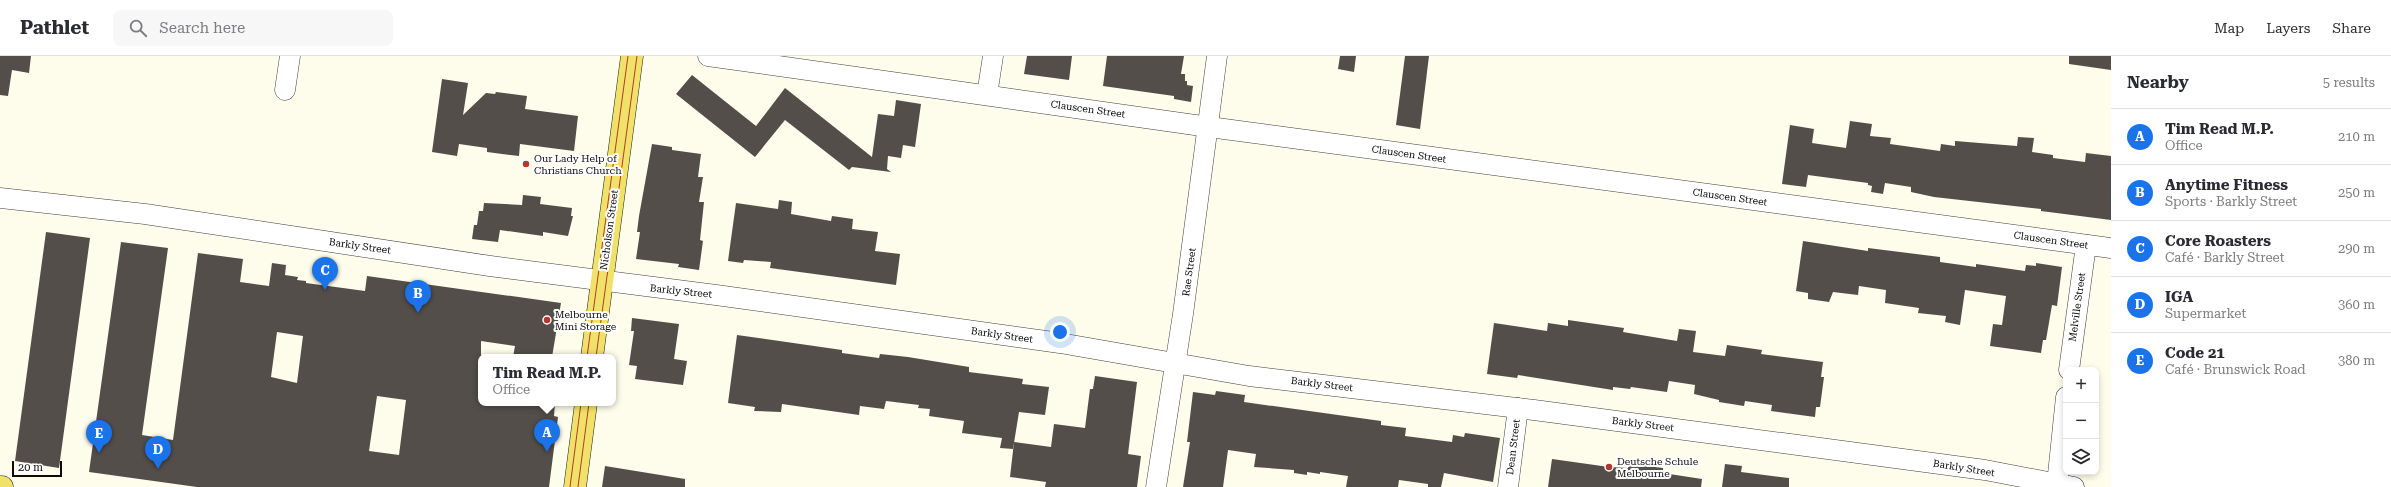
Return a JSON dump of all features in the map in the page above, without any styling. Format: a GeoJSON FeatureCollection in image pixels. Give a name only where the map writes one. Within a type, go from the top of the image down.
{"type":"FeatureCollection","features":[{"type":"Feature","properties":{"kind":"main road","name":"Nicholson Street"},"geometry":{"type":"LineString","coordinates":[[592,354],[632,56]]}},
{"type":"Feature","properties":{"kind":"main road"},"geometry":{"type":"LineString","coordinates":[[575,487],[586,406]]}},
{"type":"Feature","properties":{"kind":"street"},"geometry":{"type":"LineString","coordinates":[[285,90],[290,56]]}},
{"type":"Feature","properties":{"kind":"street","name":"Clauscen Street"},"geometry":{"type":"LineString","coordinates":[[708,56],[1209,126],[2111,248]]}},
{"type":"Feature","properties":{"kind":"street"},"geometry":{"type":"LineString","coordinates":[[987,95],[993,56]]}},
{"type":"Feature","properties":{"kind":"street","name":"Rae Street"},"geometry":{"type":"LineString","coordinates":[[1156,487],[1209,126],[1217,56]]}},
{"type":"Feature","properties":{"kind":"street","name":"Barkly Street"},"geometry":{"type":"LineString","coordinates":[[0,198],[145,214],[602,282],[885,319],[1175,362],[1250,376],[1518,408],[1969,468],[2065,486]]}},
{"type":"Feature","properties":{"kind":"street","name":"Melville Street"},"geometry":{"type":"LineString","coordinates":[[2069,367],[2086,245]]}},
{"type":"Feature","properties":{"kind":"street"},"geometry":{"type":"LineString","coordinates":[[2065,486],[2066,403]]}},
{"type":"Feature","properties":{"kind":"street","name":"Dean Street"},"geometry":{"type":"LineString","coordinates":[[1508,487],[1518,408]]}},
{"type":"Feature","properties":{"kind":"building"},"geometry":{"type":"Polygon","coordinates":[[[0,56],[31,56],[29,73],[12,70],[8,96],[0,95],[0,56]]]}},
{"type":"Feature","properties":{"kind":"building"},"geometry":{"type":"Polygon","coordinates":[[[1027,56],[1072,56],[1069,80],[1024,74],[1027,56]]]}},
{"type":"Feature","properties":{"kind":"building"},"geometry":{"type":"Polygon","coordinates":[[[1107,56],[1184,56],[1181,74],[1185,74],[1185,81],[1187,81],[1187,85],[1193,86],[1191,102],[1174,99],[1174,96],[1103,86],[1107,56]]]}},
{"type":"Feature","properties":{"kind":"building"},"geometry":{"type":"Polygon","coordinates":[[[1340,56],[1356,56],[1354,72],[1338,69],[1340,56]]]}},
{"type":"Feature","properties":{"kind":"building"},"geometry":{"type":"Polygon","coordinates":[[[1405,56],[1429,56],[1420,129],[1396,125],[1405,56]]]}},
{"type":"Feature","properties":{"kind":"building"},"geometry":{"type":"Polygon","coordinates":[[[2069,56],[2111,56],[2111,70],[2069,64],[2069,56]]]}},
{"type":"Feature","properties":{"kind":"building"},"geometry":{"type":"Polygon","coordinates":[[[692,75],[756,126],[785,88],[872,157],[878,114],[894,116],[896,100],[921,104],[915,147],[903,145],[901,158],[888,156],[887,169],[891,172],[852,167],[849,170],[785,120],[755,157],[676,94],[692,75]]]}},
{"type":"Feature","properties":{"kind":"building"},"geometry":{"type":"Polygon","coordinates":[[[442,79],[468,83],[463,115],[486,93],[495,94],[496,92],[527,96],[525,109],[578,116],[574,151],[520,144],[519,156],[487,152],[487,148],[459,144],[457,156],[432,152],[442,79]]]}},
{"type":"Feature","properties":{"kind":"building"},"geometry":{"type":"Polygon","coordinates":[[[1850,121],[1872,124],[1870,136],[1891,138],[1890,144],[1940,151],[1941,144],[1955,146],[1955,141],[2017,146],[2018,137],[2034,138],[2032,152],[2053,155],[2053,158],[2085,162],[2086,153],[2111,156],[2111,220],[2041,211],[2041,209],[1934,197],[1911,192],[1911,187],[1885,183],[1883,194],[1871,192],[1872,186],[1868,185],[1868,183],[1808,175],[1806,187],[1782,184],[1790,125],[1814,129],[1812,143],[1846,148],[1850,121]]]}},
{"type":"Feature","properties":{"kind":"building"},"geometry":{"type":"Polygon","coordinates":[[[652,144],[672,147],[672,150],[701,154],[698,177],[703,177],[699,202],[704,202],[700,240],[703,241],[699,270],[678,267],[679,264],[636,259],[640,232],[637,232],[639,216],[652,144]]]}},
{"type":"Feature","properties":{"kind":"building"},"geometry":{"type":"Polygon","coordinates":[[[523,195],[541,197],[540,204],[572,208],[571,216],[573,216],[568,236],[543,232],[543,236],[500,230],[498,242],[472,239],[474,225],[477,225],[479,211],[483,211],[484,203],[522,205],[523,195]]]}},
{"type":"Feature","properties":{"kind":"building"},"geometry":{"type":"Polygon","coordinates":[[[779,200],[792,202],[791,214],[831,221],[832,216],[853,219],[852,229],[878,232],[875,251],[900,254],[896,285],[770,268],[771,262],[744,260],[743,263],[728,261],[736,203],[778,209],[779,200]]]}},
{"type":"Feature","properties":{"kind":"building"},"geometry":{"type":"Polygon","coordinates":[[[46,232],[90,238],[59,468],[15,461],[46,232]]]}},
{"type":"Feature","properties":{"kind":"building"},"geometry":{"type":"Polygon","coordinates":[[[1803,241],[1868,251],[1868,248],[1940,257],[1940,262],[1976,267],[1976,264],[2025,271],[2026,265],[2036,266],[2036,263],[2062,267],[2057,306],[2052,305],[2046,340],[2043,340],[2041,353],[1990,346],[1993,324],[2002,325],[2006,296],[1965,290],[1960,325],[1945,322],[1946,316],[1918,313],[1919,308],[1885,303],[1886,290],[1859,286],[1858,295],[1833,292],[1829,302],[1808,299],[1808,293],[1796,291],[1803,241]]]}},
{"type":"Feature","properties":{"kind":"building"},"geometry":{"type":"Polygon","coordinates":[[[121,242],[168,248],[142,435],[173,440],[198,253],[243,259],[240,282],[269,286],[272,263],[286,265],[285,275],[298,277],[297,280],[306,281],[306,283],[365,291],[367,276],[561,303],[552,354],[514,354],[515,346],[481,341],[481,354],[478,354],[478,406],[555,406],[554,416],[558,417],[549,487],[197,487],[89,472],[121,242]],[[277,332],[271,377],[297,383],[303,336],[277,332]],[[377,396],[369,451],[399,455],[406,400],[377,396]]]}},
{"type":"Feature","properties":{"kind":"building"},"geometry":{"type":"Polygon","coordinates":[[[632,318],[679,324],[674,359],[687,361],[683,385],[635,379],[637,366],[629,365],[634,331],[631,331],[632,318]]]}},
{"type":"Feature","properties":{"kind":"building"},"geometry":{"type":"Polygon","coordinates":[[[1568,320],[1624,328],[1623,332],[1677,341],[1679,329],[1696,331],[1693,352],[1725,356],[1727,345],[1762,350],[1761,354],[1823,362],[1821,377],[1824,377],[1820,407],[1816,407],[1815,417],[1771,411],[1772,405],[1745,401],[1744,406],[1719,402],[1719,400],[1694,394],[1695,385],[1669,381],[1667,392],[1631,387],[1630,389],[1613,387],[1613,390],[1518,375],[1517,378],[1487,374],[1494,323],[1547,331],[1548,323],[1568,326],[1568,320]]]}},
{"type":"Feature","properties":{"kind":"building"},"geometry":{"type":"Polygon","coordinates":[[[737,335],[842,350],[842,353],[879,358],[880,354],[908,357],[969,367],[969,372],[1023,379],[1022,384],[1049,387],[1045,415],[1019,412],[1013,449],[1000,448],[1002,438],[962,433],[964,421],[929,416],[930,409],[918,408],[919,405],[886,401],[884,409],[860,406],[859,415],[782,404],[781,412],[754,411],[755,407],[728,403],[737,335]]]}},
{"type":"Feature","properties":{"kind":"building"},"geometry":{"type":"Polygon","coordinates":[[[1095,376],[1137,382],[1128,454],[1141,456],[1137,487],[1045,487],[1046,482],[1010,477],[1014,442],[1051,447],[1054,424],[1085,428],[1090,389],[1093,389],[1095,376]]]}},
{"type":"Feature","properties":{"kind":"building"},"geometry":{"type":"Polygon","coordinates":[[[1216,391],[1245,395],[1244,402],[1381,421],[1381,425],[1406,428],[1405,436],[1452,442],[1453,435],[1464,437],[1465,433],[1500,438],[1493,482],[1444,473],[1441,487],[1428,487],[1428,484],[1399,480],[1398,487],[1346,487],[1348,476],[1320,472],[1320,474],[1307,472],[1307,475],[1294,473],[1294,470],[1254,467],[1256,454],[1228,450],[1223,487],[1183,487],[1190,442],[1187,442],[1193,392],[1215,395],[1216,391]]]}},
{"type":"Feature","properties":{"kind":"building"},"geometry":{"type":"Polygon","coordinates":[[[1552,459],[1609,467],[1628,468],[1629,464],[1663,468],[1663,473],[1702,479],[1701,487],[1548,487],[1552,459]]]}},
{"type":"Feature","properties":{"kind":"building"},"geometry":{"type":"Polygon","coordinates":[[[1725,464],[1742,466],[1741,472],[1789,478],[1789,487],[1722,487],[1725,464]]]}},
{"type":"Feature","properties":{"kind":"building"},"geometry":{"type":"Polygon","coordinates":[[[605,466],[685,479],[685,487],[602,487],[605,466]]]}},
{"type":"Feature","properties":{"kind":"tram line"},"geometry":{"type":"LineString","coordinates":[[587,354],[628,56]]}},
{"type":"Feature","properties":{"kind":"tram line"},"geometry":{"type":"LineString","coordinates":[[596,354],[637,56]]}},
{"type":"Feature","properties":{"kind":"tram line"},"geometry":{"type":"LineString","coordinates":[[570,487],[581,406]]}},
{"type":"Feature","properties":{"kind":"tram line"},"geometry":{"type":"LineString","coordinates":[[578,487],[589,406]]}},
{"type":"Feature","properties":{"kind":"place","name":"Our Lady Help of Christians Church"},"geometry":{"type":"Point","coordinates":[526,164]}},
{"type":"Feature","properties":{"kind":"place","name":"Core Roasters"},"geometry":{"type":"Point","coordinates":[325,290]}},
{"type":"Feature","properties":{"kind":"place","name":"Anytime Fitness"},"geometry":{"type":"Point","coordinates":[418,313]}},
{"type":"Feature","properties":{"kind":"place","name":"Melbourne Mini Storage"},"geometry":{"type":"Point","coordinates":[547,320]}},
{"type":"Feature","properties":{"kind":"place","name":"Tim Read M.P."},"geometry":{"type":"Point","coordinates":[547,452]}},
{"type":"Feature","properties":{"kind":"place","name":"Code 21"},"geometry":{"type":"Point","coordinates":[99,453]}},
{"type":"Feature","properties":{"kind":"place","name":"Deutsche Schule Melbourne"},"geometry":{"type":"Point","coordinates":[1609,467]}},
{"type":"Feature","properties":{"kind":"place","name":"IGA"},"geometry":{"type":"Point","coordinates":[158,469]}}]}
